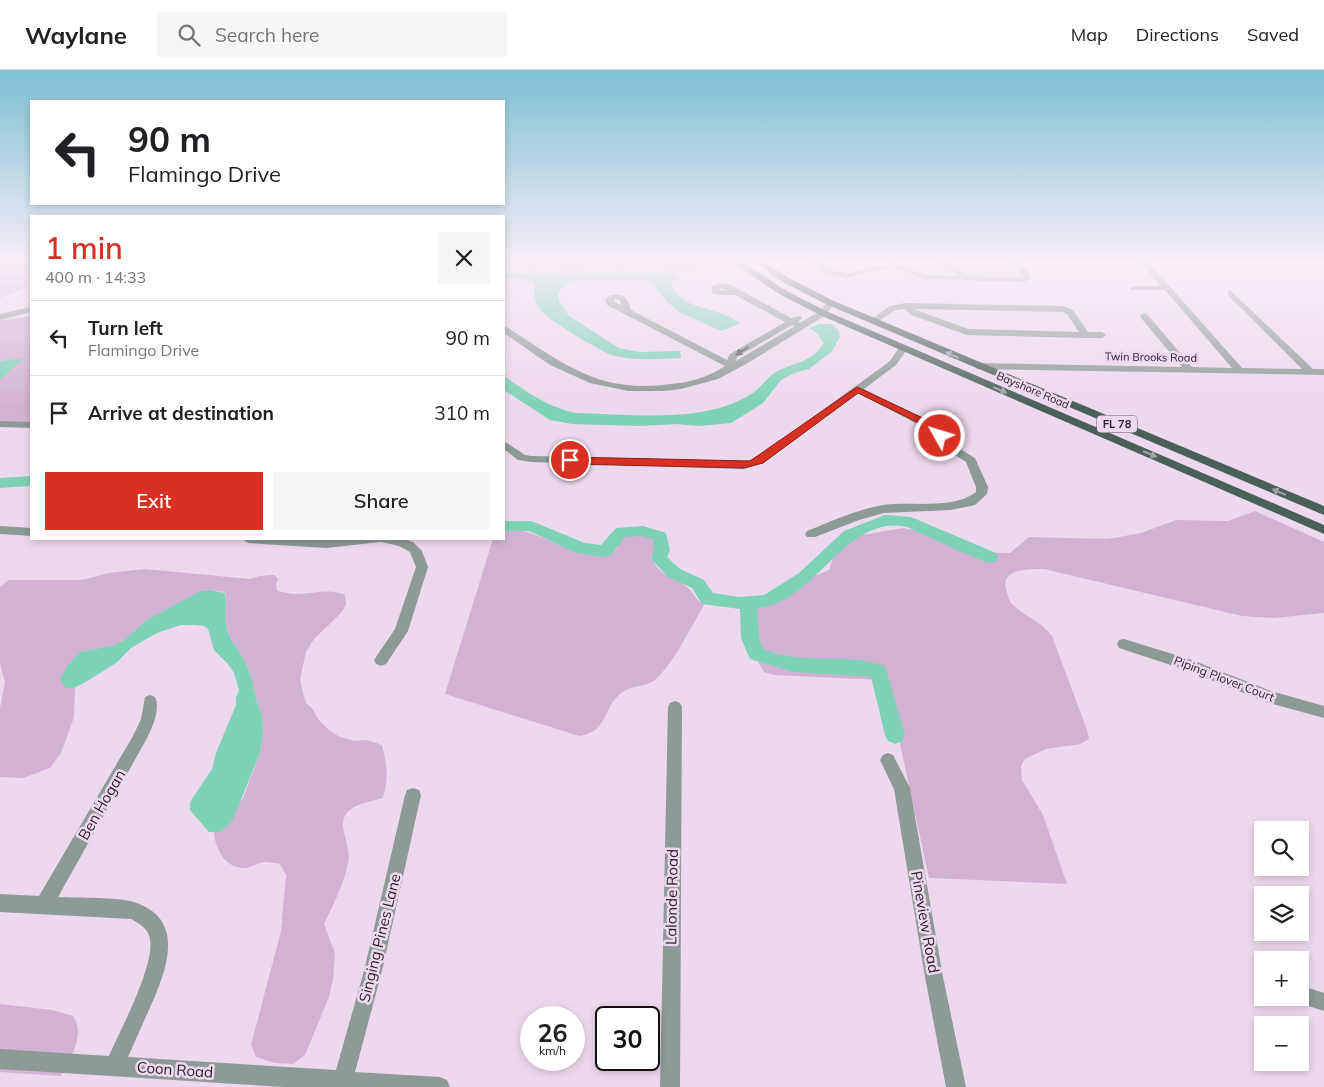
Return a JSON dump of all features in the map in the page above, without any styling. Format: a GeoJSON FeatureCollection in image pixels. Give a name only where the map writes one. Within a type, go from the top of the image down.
{"type":"FeatureCollection","features":[{"type":"Feature","properties":{"kind":"main road","name":"Bayshore Road"},"geometry":{"type":"LineString","coordinates":[[848,310],[1324,511]]}},
{"type":"Feature","properties":{"kind":"main road","name":"Bayshore Road"},"geometry":{"type":"LineString","coordinates":[[818,311],[1324,530]]}},
{"type":"Feature","properties":{"kind":"main road"},"geometry":{"type":"LineString","coordinates":[[956,371],[978,366]]}},
{"type":"Feature","properties":{"kind":"street"},"geometry":{"type":"LineString","coordinates":[[0,317],[29,310]]}},
{"type":"Feature","properties":{"kind":"street"},"geometry":{"type":"LineString","coordinates":[[628,310],[730,365]]}},
{"type":"Feature","properties":{"kind":"street"},"geometry":{"type":"LineString","coordinates":[[770,310],[796,324]]}},
{"type":"Feature","properties":{"kind":"street"},"geometry":{"type":"LineString","coordinates":[[873,321],[889,310]]}},
{"type":"Feature","properties":{"kind":"street"},"geometry":{"type":"LineString","coordinates":[[911,310],[967,332],[1102,335]]}},
{"type":"Feature","properties":{"kind":"street"},"geometry":{"type":"LineString","coordinates":[[1067,310],[1086,334]]}},
{"type":"Feature","properties":{"kind":"street"},"geometry":{"type":"LineString","coordinates":[[1187,310],[1239,370]]}},
{"type":"Feature","properties":{"kind":"street"},"geometry":{"type":"LineString","coordinates":[[1249,310],[1310,371]]}},
{"type":"Feature","properties":{"kind":"street"},"geometry":{"type":"LineString","coordinates":[[505,330],[572,373],[591,381],[614,386],[645,388],[685,385],[720,374],[730,365],[743,362],[796,324],[818,311]]}},
{"type":"Feature","properties":{"kind":"street"},"geometry":{"type":"LineString","coordinates":[[1144,316],[1189,369]]}},
{"type":"Feature","properties":{"kind":"street"},"geometry":{"type":"LineString","coordinates":[[505,445],[522,458],[531,459],[744,465],[759,461],[857,390],[893,363],[903,348]]}},
{"type":"Feature","properties":{"kind":"street","name":"Twin Brooks Road"},"geometry":{"type":"LineString","coordinates":[[978,366],[1324,372]]}},
{"type":"Feature","properties":{"kind":"street"},"geometry":{"type":"LineString","coordinates":[[810,534],[855,517],[884,509],[950,506],[971,502],[981,494],[982,487],[974,466],[965,456],[946,445],[936,431],[922,421],[857,390]]}},
{"type":"Feature","properties":{"kind":"street"},"geometry":{"type":"LineString","coordinates":[[0,424],[30,424]]}},
{"type":"Feature","properties":{"kind":"street"},"geometry":{"type":"LineString","coordinates":[[0,530],[30,532]]}},
{"type":"Feature","properties":{"kind":"street"},"geometry":{"type":"LineString","coordinates":[[264,540],[326,544],[368,540]]}},
{"type":"Feature","properties":{"kind":"street"},"geometry":{"type":"LineString","coordinates":[[381,660],[401,631],[422,567],[422,560],[414,549],[399,541],[392,540]]}},
{"type":"Feature","properties":{"kind":"street","name":"Piping Plover Court"},"geometry":{"type":"LineString","coordinates":[[1124,644],[1187,664],[1269,696],[1324,712]]}},
{"type":"Feature","properties":{"kind":"street","name":"Ben Hogan"},"geometry":{"type":"LineString","coordinates":[[44,905],[139,740],[148,719],[150,701]]}},
{"type":"Feature","properties":{"kind":"street","name":"Lalonde Road"},"geometry":{"type":"LineString","coordinates":[[670,1087],[675,707]]}},
{"type":"Feature","properties":{"kind":"street","name":"Pineview Road"},"geometry":{"type":"LineString","coordinates":[[888,760],[902,788],[934,976],[956,1087]]}},
{"type":"Feature","properties":{"kind":"street","name":"Singing Pines Lane"},"geometry":{"type":"LineString","coordinates":[[342,1084],[385,923],[413,795]]}},
{"type":"Feature","properties":{"kind":"street"},"geometry":{"type":"LineString","coordinates":[[0,903],[132,910],[144,914],[153,922],[159,934],[160,950],[157,969],[114,1067]]}},
{"type":"Feature","properties":{"kind":"street"},"geometry":{"type":"LineString","coordinates":[[1309,997],[1324,1002]]}},
{"type":"Feature","properties":{"kind":"street","name":"Coon Road"},"geometry":{"type":"LineString","coordinates":[[0,1059],[342,1084],[440,1087]]}},
{"type":"Feature","properties":{"kind":"shaded area"},"geometry":{"type":"Polygon","coordinates":[[[541,310],[565,310],[569,316],[619,348],[640,352],[680,351],[681,358],[640,359],[615,356],[575,335],[541,310]]]}},
{"type":"Feature","properties":{"kind":"shaded area"},"geometry":{"type":"Polygon","coordinates":[[[678,310],[711,310],[741,323],[721,331],[678,310]]]}},
{"type":"Feature","properties":{"kind":"shaded area"},"geometry":{"type":"Polygon","coordinates":[[[30,316],[30,426],[0,426],[0,380],[22,359],[10,359],[0,362],[0,320],[30,316]]]}},
{"type":"Feature","properties":{"kind":"shaded area"},"geometry":{"type":"Polygon","coordinates":[[[819,324],[831,324],[839,331],[840,337],[832,351],[809,369],[794,373],[781,380],[763,403],[731,423],[699,426],[676,424],[640,426],[572,424],[550,420],[505,391],[505,377],[546,403],[575,413],[668,415],[714,409],[735,402],[754,392],[773,374],[812,356],[824,343],[816,332],[809,328],[819,324]]]}},
{"type":"Feature","properties":{"kind":"shaded area"},"geometry":{"type":"Polygon","coordinates":[[[10,359],[23,359],[0,380],[0,362],[10,359]]]}},
{"type":"Feature","properties":{"kind":"shaded area"},"geometry":{"type":"Polygon","coordinates":[[[1255,511],[1324,542],[1324,613],[1274,618],[1242,616],[1044,569],[1018,571],[1007,577],[1005,583],[1006,590],[1011,603],[1043,626],[1052,636],[1089,739],[1080,744],[1046,749],[1025,759],[1021,766],[1022,780],[1043,815],[1067,884],[929,878],[887,684],[880,680],[774,675],[764,672],[758,662],[749,603],[829,570],[834,555],[862,535],[903,528],[930,533],[965,552],[1010,553],[1029,537],[1108,539],[1141,533],[1176,520],[1228,521],[1255,511]]]}},
{"type":"Feature","properties":{"kind":"shaded area"},"geometry":{"type":"Polygon","coordinates":[[[505,530],[523,531],[569,548],[592,553],[616,550],[621,538],[636,534],[651,538],[657,548],[651,557],[655,564],[665,574],[690,590],[704,605],[675,655],[661,674],[651,683],[628,689],[620,694],[610,706],[600,725],[588,734],[579,736],[445,694],[493,540],[505,540],[505,530]]]}},
{"type":"Feature","properties":{"kind":"shaded area"},"geometry":{"type":"Polygon","coordinates":[[[144,569],[250,579],[274,575],[278,579],[276,584],[277,591],[297,594],[333,592],[345,595],[346,605],[341,613],[314,639],[306,652],[300,679],[302,689],[306,703],[330,731],[353,741],[367,740],[382,745],[387,777],[383,798],[352,808],[344,819],[343,826],[348,863],[341,887],[324,924],[335,953],[333,979],[329,997],[305,1055],[293,1064],[275,1063],[256,1057],[251,1045],[281,931],[286,875],[280,864],[264,862],[245,868],[232,865],[219,851],[214,832],[220,832],[243,798],[260,753],[263,731],[262,717],[253,682],[245,661],[229,636],[225,620],[225,592],[202,591],[148,619],[123,641],[114,645],[80,652],[68,665],[75,688],[74,717],[61,753],[50,768],[23,778],[0,777],[0,708],[5,682],[0,664],[0,587],[9,580],[82,580],[109,573],[144,569]]]}},
{"type":"Feature","properties":{"kind":"shaded area"},"geometry":{"type":"Polygon","coordinates":[[[210,590],[225,593],[225,621],[229,636],[245,661],[253,682],[262,717],[263,731],[260,753],[234,817],[229,825],[220,832],[209,832],[190,810],[190,802],[212,769],[216,753],[236,705],[239,690],[234,673],[214,650],[208,629],[204,626],[181,625],[157,633],[131,648],[116,663],[74,688],[66,688],[60,679],[68,665],[80,652],[114,645],[123,641],[148,619],[201,591],[210,590]]]}},
{"type":"Feature","properties":{"kind":"shaded area"},"geometry":{"type":"Polygon","coordinates":[[[0,1004],[52,1010],[73,1016],[77,1024],[77,1039],[61,1076],[0,1072],[0,1004]]]}},
{"type":"Feature","properties":{"kind":"waterway"},"geometry":{"type":"LineString","coordinates":[[0,483],[30,481]]}},
{"type":"Feature","properties":{"kind":"waterway"},"geometry":{"type":"LineString","coordinates":[[748,602],[767,601],[805,577],[849,535],[885,520],[906,521],[990,557]]}},
{"type":"Feature","properties":{"kind":"waterway"},"geometry":{"type":"LineString","coordinates":[[505,526],[531,526],[583,549],[605,551],[621,532],[643,531],[661,537],[662,550],[659,559],[674,573],[698,584],[708,599],[748,602]]}},
{"type":"Feature","properties":{"kind":"waterway"},"geometry":{"type":"LineString","coordinates":[[748,602],[750,638],[756,654],[794,665],[852,667],[879,671],[895,735]]}},
{"type":"Feature","properties":{"kind":"route"},"geometry":{"type":"LineString","coordinates":[[570,460],[752,464],[759,461],[857,390],[922,421],[940,436]]}}]}
